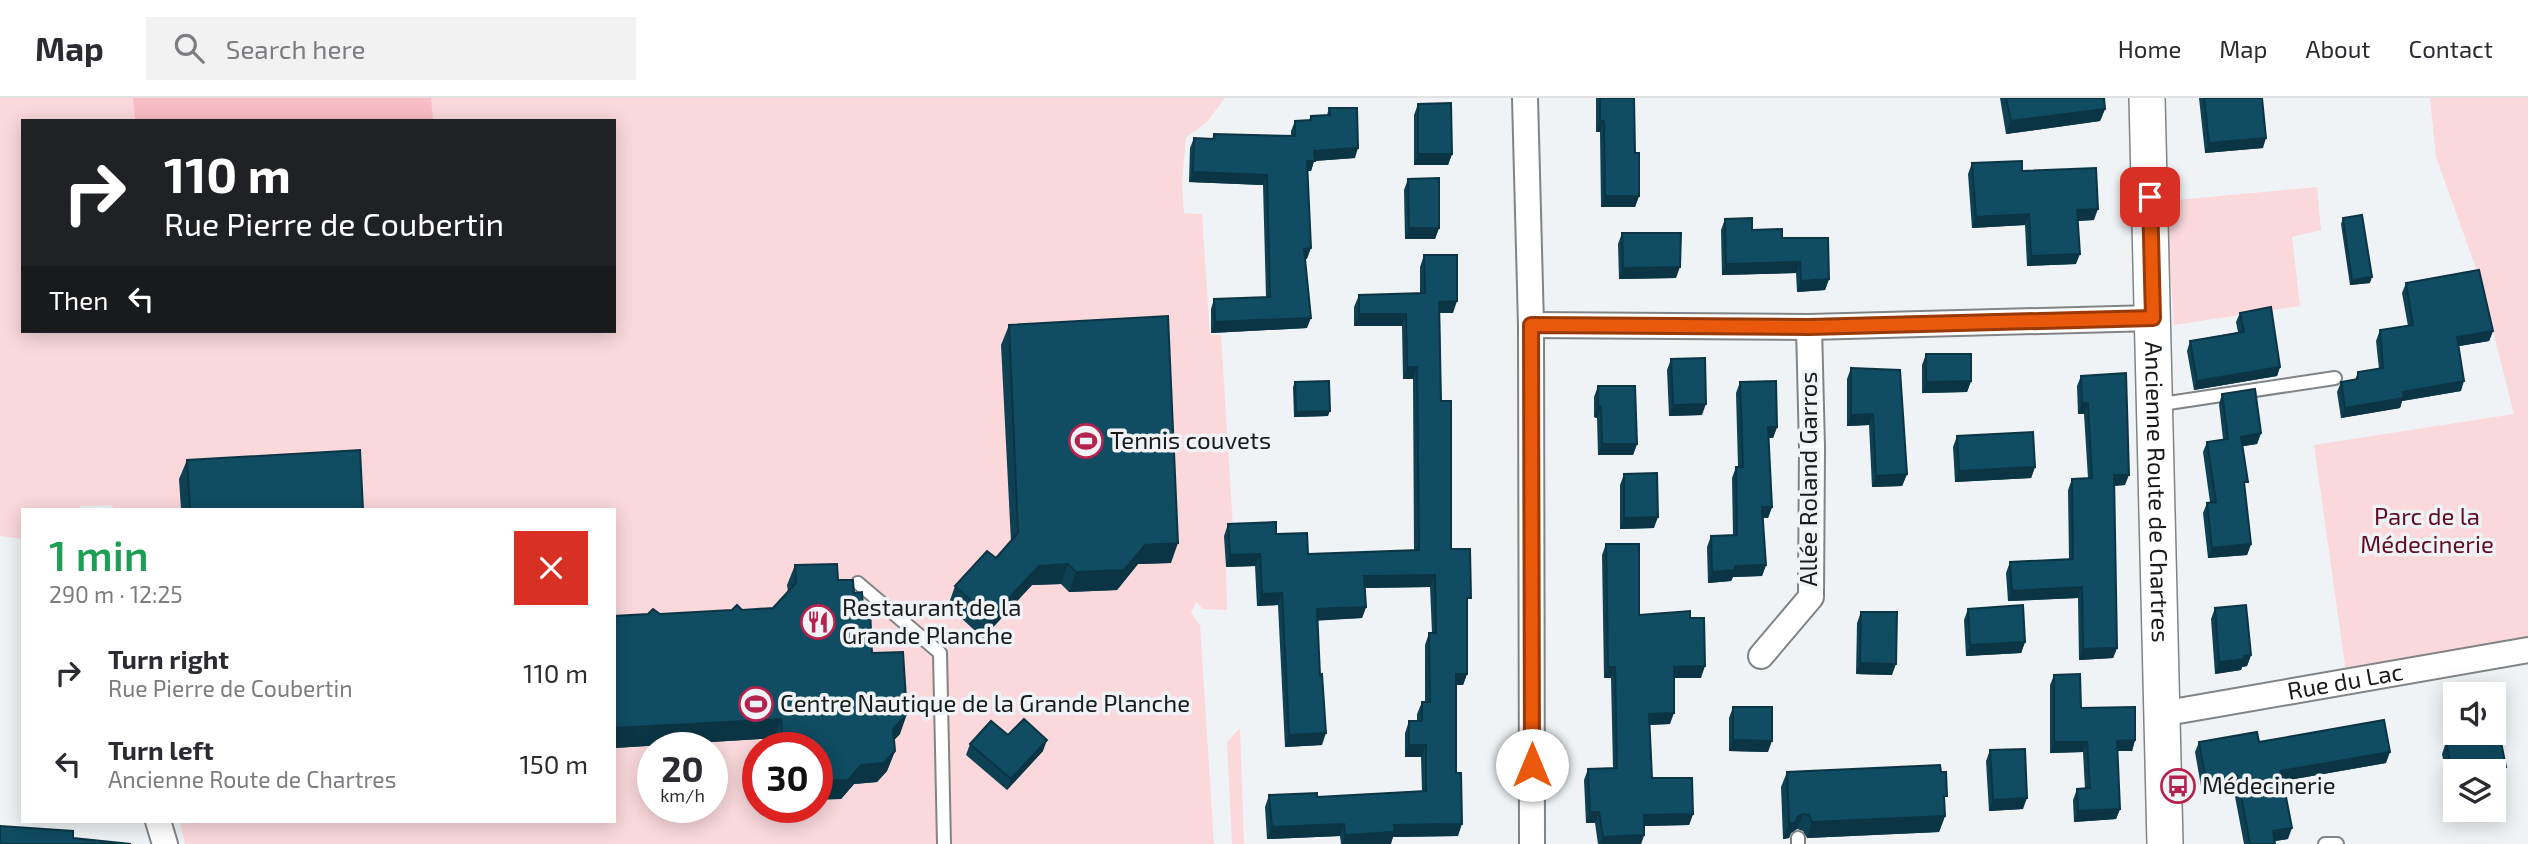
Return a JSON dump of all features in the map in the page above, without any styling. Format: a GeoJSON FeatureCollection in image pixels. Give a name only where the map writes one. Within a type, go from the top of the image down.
{"type":"FeatureCollection","features":[{"type":"Feature","properties":{"kind":"main road","name":"Ancienne Route de Chartres"},"geometry":{"type":"LineString","coordinates":[[2147,98],[2165,844]]}},
{"type":"Feature","properties":{"kind":"street"},"geometry":{"type":"LineString","coordinates":[[1525,98],[1531,325],[1532,844]]}},
{"type":"Feature","properties":{"kind":"street"},"geometry":{"type":"LineString","coordinates":[[1531,325],[1809,327],[2153,318]]}},
{"type":"Feature","properties":{"kind":"street","name":"Allée Roland Garros"},"geometry":{"type":"LineString","coordinates":[[1761,656],[1811,597],[1812,448],[1809,327]]}},
{"type":"Feature","properties":{"kind":"street","name":"Rue du Lac"},"geometry":{"type":"LineString","coordinates":[[2161,714],[2528,650]]}},
{"type":"Feature","properties":{"kind":"street"},"geometry":{"type":"LineString","coordinates":[[159,823],[165,844]]}},
{"type":"Feature","properties":{"kind":"lane"},"geometry":{"type":"LineString","coordinates":[[2155,405],[2335,379]]}},
{"type":"Feature","properties":{"kind":"lane"},"geometry":{"type":"LineString","coordinates":[[858,583],[940,653],[944,844]]}},
{"type":"Feature","properties":{"kind":"lane"},"geometry":{"type":"LineString","coordinates":[[2325,844],[2337,844]]}},
{"type":"Feature","properties":{"kind":"green space"},"geometry":{"type":"Polygon","coordinates":[[[0,98],[1225,98],[1206,123],[1186,137],[1182,183],[1184,213],[1202,214],[1210,335],[1221,335],[1233,528],[1225,535],[1227,610],[1203,609],[1196,602],[1191,613],[1200,625],[1214,844],[185,844],[180,823],[616,823],[616,508],[114,508],[112,505],[21,508],[21,539],[0,536],[0,98]]]}},
{"type":"Feature","properties":{"kind":"green space","name":"Parc de la Médecinerie"},"geometry":{"type":"Polygon","coordinates":[[[2430,98],[2528,98],[2528,637],[2346,672],[2314,445],[2514,414],[2480,279],[2436,157],[2430,98]]]}},
{"type":"Feature","properties":{"kind":"green space"},"geometry":{"type":"Polygon","coordinates":[[[2317,187],[2321,230],[2292,237],[2300,306],[2174,325],[2166,201],[2317,187]]]}},
{"type":"Feature","properties":{"kind":"green space"},"geometry":{"type":"Polygon","coordinates":[[[1240,728],[1244,844],[1232,844],[1227,742],[1240,728]]]}},
{"type":"Feature","properties":{"kind":"shaded area"},"geometry":{"type":"Polygon","coordinates":[[[133,98],[431,98],[433,119],[135,119],[133,98]]]}},
{"type":"Feature","properties":{"kind":"building"},"geometry":{"type":"Polygon","coordinates":[[[1600,98],[1634,98],[1635,153],[1639,153],[1639,196],[1605,196],[1604,121],[1600,121],[1600,98]]]}},
{"type":"Feature","properties":{"kind":"building"},"geometry":{"type":"Polygon","coordinates":[[[2006,98],[2104,98],[2105,109],[2011,121],[2006,98]]]}},
{"type":"Feature","properties":{"kind":"building"},"geometry":{"type":"Polygon","coordinates":[[[2204,98],[2262,98],[2266,138],[2209,143],[2204,98]]]}},
{"type":"Feature","properties":{"kind":"building"},"geometry":{"type":"Polygon","coordinates":[[[1451,103],[1452,154],[1418,154],[1418,104],[1451,103]]]}},
{"type":"Feature","properties":{"kind":"building"},"geometry":{"type":"Polygon","coordinates":[[[1329,108],[1357,108],[1358,148],[1314,151],[1315,161],[1307,161],[1311,248],[1304,249],[1311,318],[1215,322],[1214,299],[1270,297],[1267,175],[1193,172],[1194,138],[1214,139],[1214,134],[1295,136],[1295,121],[1311,120],[1311,116],[1330,115],[1329,108]]]}},
{"type":"Feature","properties":{"kind":"building"},"geometry":{"type":"Polygon","coordinates":[[[2022,161],[2022,171],[2096,168],[2098,209],[2077,210],[2080,254],[2031,256],[2029,214],[1976,217],[1972,163],[2022,161]]]}},
{"type":"Feature","properties":{"kind":"building"},"geometry":{"type":"Polygon","coordinates":[[[1439,178],[1439,228],[1409,228],[1408,179],[1439,178]]]}},
{"type":"Feature","properties":{"kind":"building"},"geometry":{"type":"Polygon","coordinates":[[[2362,215],[2372,277],[2352,280],[2343,218],[2362,215]]]}},
{"type":"Feature","properties":{"kind":"building"},"geometry":{"type":"Polygon","coordinates":[[[1752,218],[1752,230],[1782,229],[1782,238],[1828,238],[1829,279],[1801,281],[1800,262],[1726,264],[1725,219],[1752,218]]]}},
{"type":"Feature","properties":{"kind":"building"},"geometry":{"type":"Polygon","coordinates":[[[1622,233],[1681,233],[1680,267],[1623,268],[1622,233]]]}},
{"type":"Feature","properties":{"kind":"building"},"geometry":{"type":"Polygon","coordinates":[[[1424,255],[1457,255],[1457,301],[1439,302],[1441,401],[1451,401],[1451,549],[1470,549],[1471,598],[1467,598],[1467,674],[1456,674],[1456,773],[1461,773],[1462,824],[1394,825],[1395,832],[1345,835],[1344,824],[1272,827],[1269,795],[1317,793],[1317,797],[1426,791],[1426,745],[1409,745],[1409,721],[1422,721],[1422,702],[1430,702],[1429,633],[1436,633],[1435,575],[1364,576],[1366,607],[1317,609],[1326,733],[1289,735],[1282,593],[1262,594],[1260,554],[1230,555],[1228,524],[1276,522],[1276,534],[1307,533],[1308,554],[1419,550],[1417,367],[1407,367],[1406,314],[1359,314],[1359,295],[1425,293],[1424,255]]]}},
{"type":"Feature","properties":{"kind":"building"},"geometry":{"type":"Polygon","coordinates":[[[2479,270],[2493,331],[2457,337],[2464,381],[2403,392],[2404,398],[2345,408],[2341,382],[2358,379],[2358,372],[2383,368],[2380,330],[2413,325],[2406,283],[2479,270]]]}},
{"type":"Feature","properties":{"kind":"building"},"geometry":{"type":"Polygon","coordinates":[[[2271,307],[2280,367],[2197,381],[2190,341],[2244,332],[2240,313],[2271,307]]]}},
{"type":"Feature","properties":{"kind":"building","name":"Tennis couvets"},"geometry":{"type":"Polygon","coordinates":[[[1168,316],[1178,543],[1145,545],[1124,570],[1076,572],[1068,564],[1039,566],[990,618],[955,586],[987,551],[996,558],[1018,533],[1009,325],[1168,316]]]}},
{"type":"Feature","properties":{"kind":"building"},"geometry":{"type":"Polygon","coordinates":[[[1926,354],[1971,354],[1971,381],[1926,382],[1926,354]]]}},
{"type":"Feature","properties":{"kind":"building"},"geometry":{"type":"Polygon","coordinates":[[[1705,358],[1706,404],[1673,405],[1671,359],[1705,358]]]}},
{"type":"Feature","properties":{"kind":"building"},"geometry":{"type":"Polygon","coordinates":[[[1851,368],[1900,370],[1907,474],[1876,476],[1873,414],[1851,415],[1851,368]]]}},
{"type":"Feature","properties":{"kind":"building"},"geometry":{"type":"Polygon","coordinates":[[[2126,373],[2129,475],[2114,475],[2117,648],[2083,649],[2082,587],[2012,591],[2010,562],[2073,559],[2072,479],[2092,478],[2088,403],[2082,403],[2081,376],[2126,373]]]}},
{"type":"Feature","properties":{"kind":"building"},"geometry":{"type":"Polygon","coordinates":[[[1329,381],[1330,411],[1296,412],[1295,382],[1329,381]]]}},
{"type":"Feature","properties":{"kind":"building"},"geometry":{"type":"Polygon","coordinates":[[[1776,381],[1777,427],[1768,427],[1772,507],[1762,507],[1766,565],[1735,566],[1735,570],[1712,572],[1711,536],[1737,535],[1736,467],[1743,467],[1740,382],[1776,381]]]}},
{"type":"Feature","properties":{"kind":"building"},"geometry":{"type":"Polygon","coordinates":[[[1598,386],[1635,386],[1637,444],[1602,444],[1598,386]]]}},
{"type":"Feature","properties":{"kind":"building"},"geometry":{"type":"Polygon","coordinates":[[[2255,389],[2261,433],[2241,437],[2248,482],[2244,482],[2251,544],[2212,548],[2207,503],[2216,502],[2207,442],[2228,439],[2222,394],[2255,389]]]}},
{"type":"Feature","properties":{"kind":"building"},"geometry":{"type":"Polygon","coordinates":[[[2033,432],[2035,467],[1959,471],[1957,436],[2033,432]]]}},
{"type":"Feature","properties":{"kind":"building"},"geometry":{"type":"Polygon","coordinates":[[[360,450],[363,508],[190,508],[187,460],[360,450]]]}},
{"type":"Feature","properties":{"kind":"building"},"geometry":{"type":"Polygon","coordinates":[[[1657,473],[1658,517],[1624,518],[1624,474],[1657,473]]]}},
{"type":"Feature","properties":{"kind":"building"},"geometry":{"type":"Polygon","coordinates":[[[1606,544],[1639,544],[1639,615],[1690,611],[1690,618],[1704,618],[1705,666],[1674,667],[1674,713],[1649,714],[1652,778],[1692,778],[1693,814],[1644,815],[1644,835],[1603,837],[1599,812],[1590,812],[1588,769],[1617,768],[1615,667],[1608,667],[1606,544]]]}},
{"type":"Feature","properties":{"kind":"building","name":"Centre Nautique de la Grande Planche"},"geometry":{"type":"Polygon","coordinates":[[[837,564],[838,580],[853,580],[854,593],[862,592],[863,608],[870,608],[872,653],[903,652],[907,714],[893,729],[895,751],[884,763],[861,765],[848,780],[833,780],[833,732],[782,732],[781,719],[616,728],[616,616],[648,614],[653,609],[660,614],[732,610],[737,605],[742,610],[773,608],[796,583],[795,565],[837,564]]]}},
{"type":"Feature","properties":{"kind":"building"},"geometry":{"type":"Polygon","coordinates":[[[2023,605],[2025,642],[1970,645],[1968,609],[2023,605]]]}},
{"type":"Feature","properties":{"kind":"building"},"geometry":{"type":"Polygon","coordinates":[[[2246,605],[2251,655],[2244,656],[2245,659],[2219,662],[2215,608],[2246,605]]]}},
{"type":"Feature","properties":{"kind":"building"},"geometry":{"type":"Polygon","coordinates":[[[1861,612],[1897,612],[1896,664],[1860,663],[1861,612]]]}},
{"type":"Feature","properties":{"kind":"building"},"geometry":{"type":"Polygon","coordinates":[[[2080,674],[2081,708],[2135,707],[2135,740],[2117,741],[2120,809],[2078,811],[2077,789],[2090,788],[2087,742],[2054,742],[2054,675],[2080,674]]]}},
{"type":"Feature","properties":{"kind":"building"},"geometry":{"type":"Polygon","coordinates":[[[1733,707],[1772,707],[1772,741],[1733,740],[1733,707]]]}},
{"type":"Feature","properties":{"kind":"building"},"geometry":{"type":"Polygon","coordinates":[[[1024,719],[1047,740],[1011,779],[970,744],[991,721],[1008,735],[1024,719]]]}},
{"type":"Feature","properties":{"kind":"building"},"geometry":{"type":"Polygon","coordinates":[[[2384,720],[2390,752],[2281,771],[2292,828],[2273,831],[2275,844],[2250,844],[2237,775],[2206,781],[2199,742],[2257,732],[2259,742],[2384,720]]]}},
{"type":"Feature","properties":{"kind":"building"},"geometry":{"type":"Polygon","coordinates":[[[2447,745],[2502,745],[2504,759],[2449,759],[2447,745]]]}},
{"type":"Feature","properties":{"kind":"building"},"geometry":{"type":"Polygon","coordinates":[[[2025,749],[2027,798],[1993,800],[1990,750],[2025,749]]]}},
{"type":"Feature","properties":{"kind":"building"},"geometry":{"type":"Polygon","coordinates":[[[1940,765],[1941,772],[1946,772],[1945,816],[1812,822],[1809,815],[1803,814],[1797,817],[1795,823],[1789,823],[1787,772],[1940,765]]]}},
{"type":"Feature","properties":{"kind":"building"},"geometry":{"type":"Polygon","coordinates":[[[0,826],[73,831],[73,838],[131,844],[0,844],[0,826]]]}},
{"type":"Feature","properties":{"kind":"place","name":"Tennis couvets"},"geometry":{"type":"Point","coordinates":[1086,441]}},
{"type":"Feature","properties":{"kind":"place","name":"Restaurant de la Grande Planche"},"geometry":{"type":"Point","coordinates":[818,622]}},
{"type":"Feature","properties":{"kind":"place","name":"Centre Nautique de la Grande Planche"},"geometry":{"type":"Point","coordinates":[756,704]}},
{"type":"Feature","properties":{"kind":"place","name":"Médecinerie"},"geometry":{"type":"Point","coordinates":[2178,786]}},
{"type":"Feature","properties":{"kind":"route"},"geometry":{"type":"LineString","coordinates":[[1532,765],[1531,325],[1809,327],[2153,318],[2150,197]]}}]}
